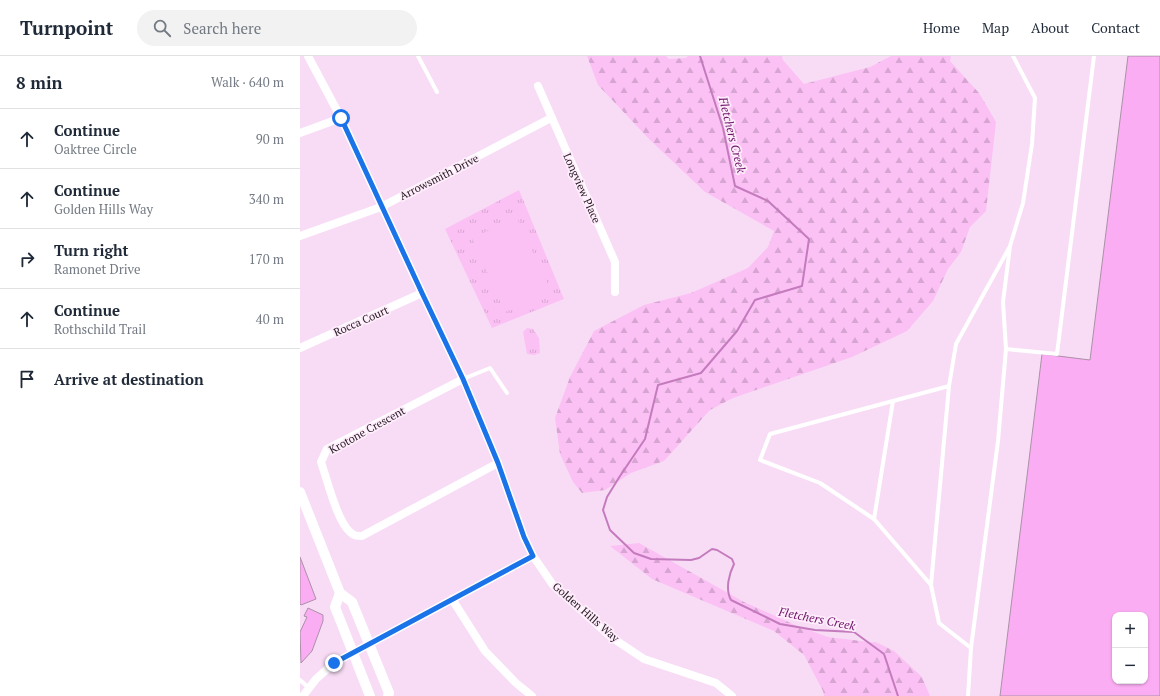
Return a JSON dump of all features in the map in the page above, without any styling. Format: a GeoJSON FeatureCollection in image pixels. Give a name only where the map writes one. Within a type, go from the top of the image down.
{"type":"FeatureCollection","features":[{"type":"Feature","properties":{"kind":"street","name":"Golden Hills Way"},"geometry":{"type":"LineString","coordinates":[[308,56],[341,118],[381,207],[463,379],[498,463],[524,537],[533,556],[553,585],[611,637],[644,659],[716,683],[732,696]]}},
{"type":"Feature","properties":{"kind":"street","name":"Longview Place"},"geometry":{"type":"LineString","coordinates":[[538,86],[615,262],[615,292]]}},
{"type":"Feature","properties":{"kind":"street"},"geometry":{"type":"LineString","coordinates":[[300,133],[341,118]]}},
{"type":"Feature","properties":{"kind":"street","name":"Arrowsmith Drive"},"geometry":{"type":"LineString","coordinates":[[300,236],[381,207],[551,118]]}},
{"type":"Feature","properties":{"kind":"street","name":"Rocca Court"},"geometry":{"type":"LineString","coordinates":[[300,348],[422,293]]}},
{"type":"Feature","properties":{"kind":"street","name":"Krotone Crescent"},"geometry":{"type":"LineString","coordinates":[[463,379],[327,449],[321,462],[337,509],[349,532],[356,536],[362,536],[498,463]]}},
{"type":"Feature","properties":{"kind":"street"},"geometry":{"type":"LineString","coordinates":[[300,492],[340,593],[352,602],[389,693],[388,696]]}},
{"type":"Feature","properties":{"kind":"street"},"geometry":{"type":"LineString","coordinates":[[303,696],[316,679],[334,663],[533,556]]}},
{"type":"Feature","properties":{"kind":"street"},"geometry":{"type":"LineString","coordinates":[[340,593],[335,607],[370,696]]}},
{"type":"Feature","properties":{"kind":"street"},"geometry":{"type":"LineString","coordinates":[[452,599],[485,650],[516,683],[532,696]]}},
{"type":"Feature","properties":{"kind":"lane"},"geometry":{"type":"LineString","coordinates":[[418,56],[437,92]]}},
{"type":"Feature","properties":{"kind":"lane"},"geometry":{"type":"LineString","coordinates":[[968,696],[971,648],[998,440],[1006,349],[1003,302],[1010,246],[1023,203],[1032,144],[1035,98],[1013,56]]}},
{"type":"Feature","properties":{"kind":"lane"},"geometry":{"type":"LineString","coordinates":[[1006,349],[1057,354],[1094,56]]}},
{"type":"Feature","properties":{"kind":"lane"},"geometry":{"type":"LineString","coordinates":[[971,648],[939,623],[931,585],[950,386],[956,344],[1010,246]]}},
{"type":"Feature","properties":{"kind":"lane"},"geometry":{"type":"LineString","coordinates":[[463,379],[490,368],[507,393]]}},
{"type":"Feature","properties":{"kind":"lane"},"geometry":{"type":"LineString","coordinates":[[931,585],[874,519],[820,483],[760,460],[770,434],[950,386]]}},
{"type":"Feature","properties":{"kind":"lane"},"geometry":{"type":"LineString","coordinates":[[874,519],[893,401]]}},
{"type":"Feature","properties":{"kind":"lane"},"geometry":{"type":"LineString","coordinates":[[300,680],[309,688]]}},
{"type":"Feature","properties":{"kind":"green space"},"geometry":{"type":"Polygon","coordinates":[[[587,56],[666,56],[669,59],[686,58],[688,56],[782,56],[783,60],[804,84],[870,67],[891,56],[951,56],[950,61],[979,93],[996,122],[986,211],[970,227],[961,252],[948,269],[933,301],[907,331],[852,357],[733,398],[710,410],[664,461],[631,473],[605,490],[582,493],[573,482],[560,454],[555,418],[570,377],[594,331],[644,305],[691,293],[748,268],[768,247],[774,231],[705,192],[648,138],[598,85],[587,56]]]}},
{"type":"Feature","properties":{"kind":"green space"},"geometry":{"type":"Polygon","coordinates":[[[519,190],[564,299],[492,328],[445,229],[519,190]]]}},
{"type":"Feature","properties":{"kind":"green space"},"geometry":{"type":"Polygon","coordinates":[[[517,218],[551,291],[505,312],[472,238],[517,218]]]}},
{"type":"Feature","properties":{"kind":"green space"},"geometry":{"type":"Polygon","coordinates":[[[527,328],[533,329],[539,338],[540,353],[534,355],[527,354],[523,332],[527,328]]]}},
{"type":"Feature","properties":{"kind":"green space"},"geometry":{"type":"Polygon","coordinates":[[[639,543],[744,602],[795,625],[828,637],[878,643],[894,651],[922,677],[930,696],[824,696],[823,691],[804,655],[774,631],[652,579],[610,546],[639,543]]]}},
{"type":"Feature","properties":{"kind":"building"},"geometry":{"type":"Polygon","coordinates":[[[1128,56],[1160,56],[1160,696],[1000,696],[1042,354],[1090,360],[1128,56]]]}},
{"type":"Feature","properties":{"kind":"building"},"geometry":{"type":"Polygon","coordinates":[[[300,557],[316,599],[301,605],[300,604],[300,557]]]}},
{"type":"Feature","properties":{"kind":"building"},"geometry":{"type":"Polygon","coordinates":[[[308,608],[323,615],[323,621],[312,651],[301,663],[300,632],[307,617],[304,616],[308,608]]]}},
{"type":"Feature","properties":{"kind":"waterway","name":"Fletchers Creek"},"geometry":{"type":"LineString","coordinates":[[700,56],[723,128],[735,186],[768,201],[809,239],[802,286],[755,300],[737,331],[701,373],[658,385],[645,439],[607,497],[603,510],[610,530],[634,553],[651,559],[691,560],[699,558],[712,549],[717,550],[732,559],[734,564],[729,577],[728,586],[731,600],[780,624],[815,630],[854,632],[884,654],[898,696]]}},
{"type":"Feature","properties":{"kind":"route"},"geometry":{"type":"LineString","coordinates":[[334,663],[533,556],[524,537],[498,463],[463,379],[381,207],[341,118]]}}]}
